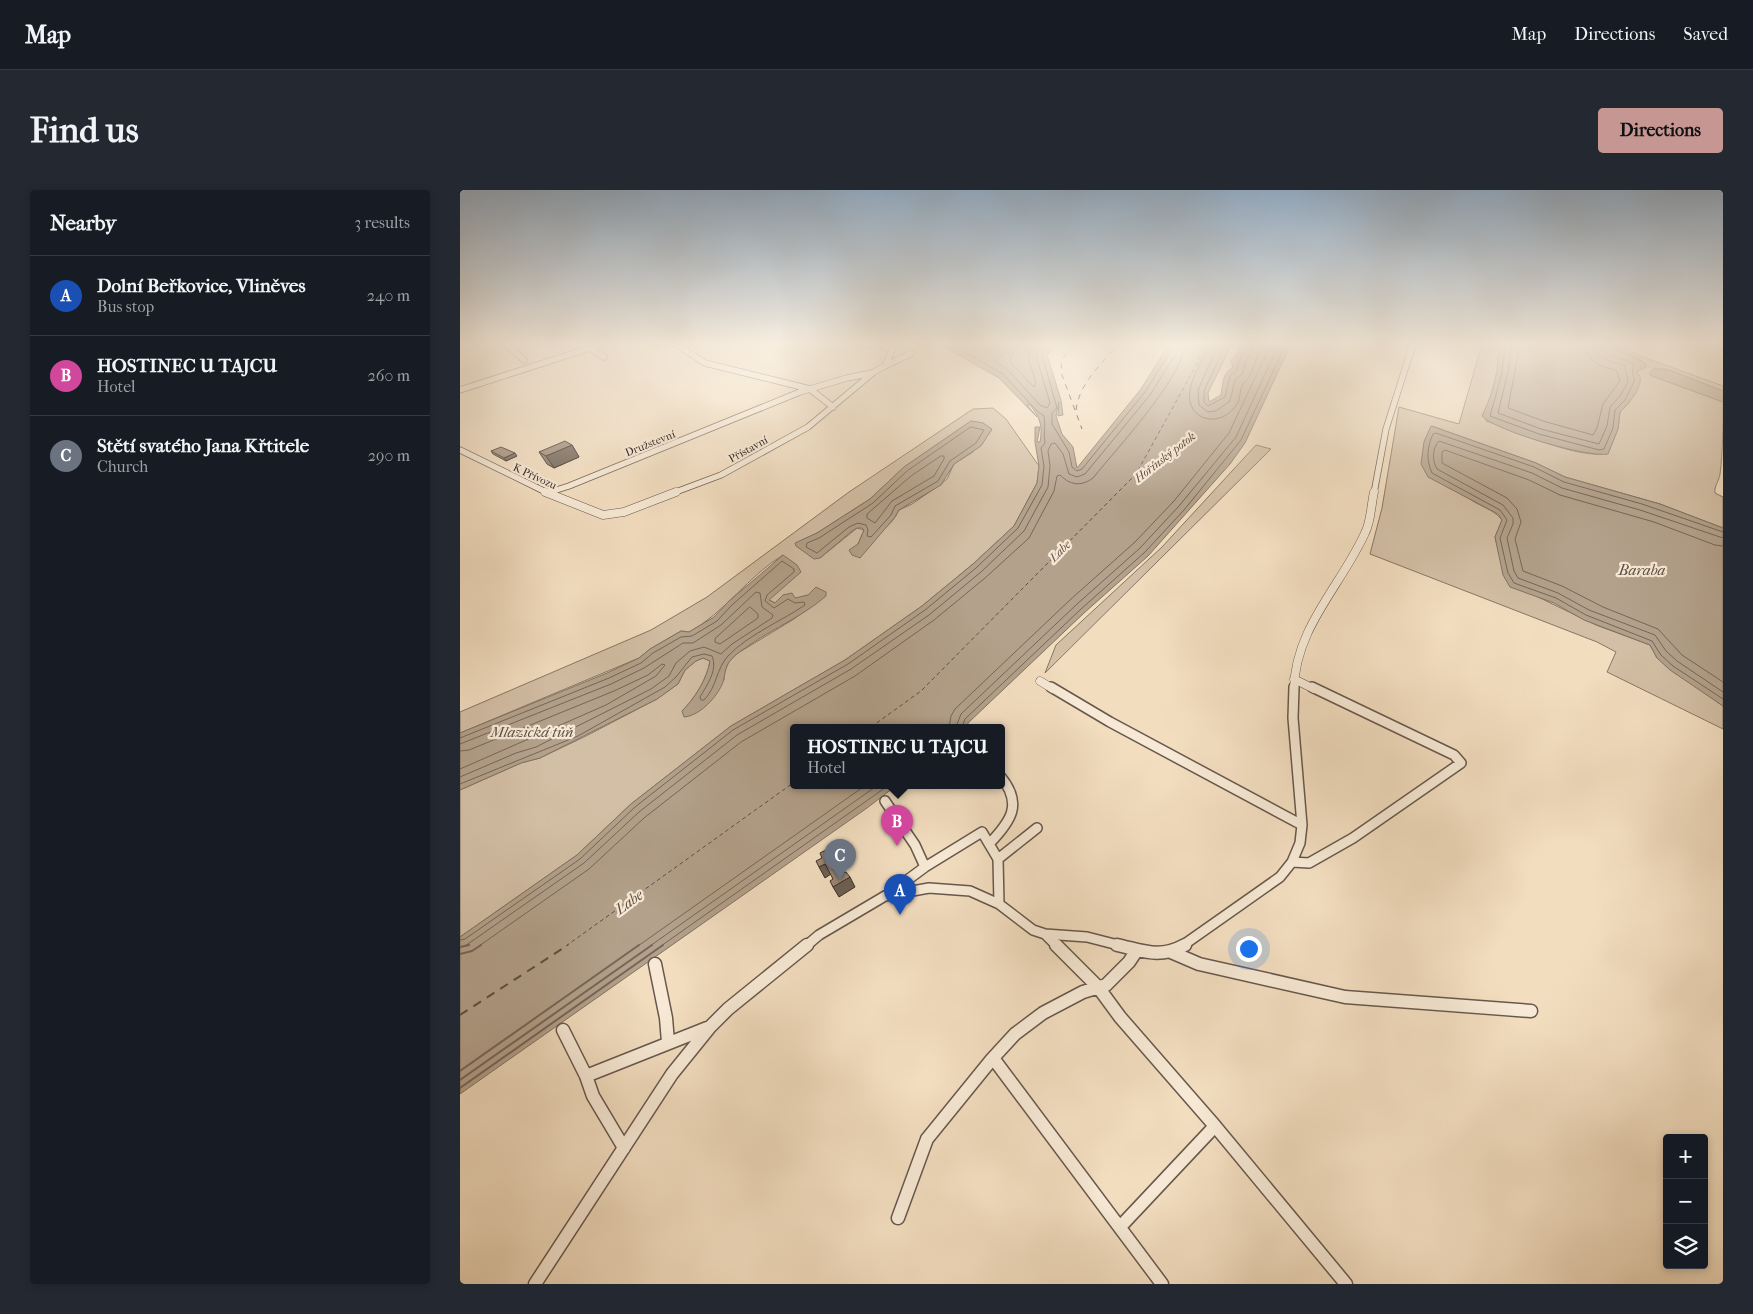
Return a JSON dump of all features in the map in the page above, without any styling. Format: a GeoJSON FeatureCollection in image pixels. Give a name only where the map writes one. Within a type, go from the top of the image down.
{"type":"FeatureCollection","features":[{"type":"Feature","properties":{"kind":"street","name":"Družstevní"},"geometry":{"type":"LineString","coordinates":[[546,493],[569,486],[795,395]]}},
{"type":"Feature","properties":{"kind":"street"},"geometry":{"type":"LineString","coordinates":[[817,395],[833,407]]}},
{"type":"Feature","properties":{"kind":"street","name":"Přístavní"},"geometry":{"type":"LineString","coordinates":[[603,516],[624,512],[721,475],[808,428],[847,395]]}},
{"type":"Feature","properties":{"kind":"street"},"geometry":{"type":"LineString","coordinates":[[885,896],[906,891],[951,888],[970,890],[999,904],[1033,930],[1045,934],[1087,937],[1155,954],[1171,952],[1280,877],[1292,862],[1300,843],[1302,825],[1293,718],[1294,679],[1303,640],[1366,532],[1386,429],[1397,395]]}},
{"type":"Feature","properties":{"kind":"street","name":"K Přívozu"},"geometry":{"type":"LineString","coordinates":[[460,450],[546,493],[603,516]]}},
{"type":"Feature","properties":{"kind":"street"},"geometry":{"type":"LineString","coordinates":[[1292,862],[1309,863],[1353,838],[1461,763],[1454,755],[1294,679]]}},
{"type":"Feature","properties":{"kind":"street"},"geometry":{"type":"LineString","coordinates":[[1040,681],[1110,722],[1302,825]]}},
{"type":"Feature","properties":{"kind":"street"},"geometry":{"type":"LineString","coordinates":[[990,843],[1005,827],[1014,804],[1012,793],[1005,783]]}},
{"type":"Feature","properties":{"kind":"street"},"geometry":{"type":"LineString","coordinates":[[885,801],[915,845],[925,867]]}},
{"type":"Feature","properties":{"kind":"street"},"geometry":{"type":"LineString","coordinates":[[998,859],[1037,828]]}},
{"type":"Feature","properties":{"kind":"street"},"geometry":{"type":"LineString","coordinates":[[535,1284],[672,1074],[710,1027],[728,1009],[819,935],[885,896],[925,867],[982,832],[998,859],[999,904]]}},
{"type":"Feature","properties":{"kind":"street"},"geometry":{"type":"LineString","coordinates":[[1045,934],[1098,988],[1120,1017],[1215,1126],[1346,1284]]}},
{"type":"Feature","properties":{"kind":"street"},"geometry":{"type":"LineString","coordinates":[[898,1218],[926,1139],[993,1058],[1015,1034],[1043,1013],[1082,992],[1106,985],[1138,950]]}},
{"type":"Feature","properties":{"kind":"street"},"geometry":{"type":"LineString","coordinates":[[1171,952],[1199,964],[1345,997],[1531,1011]]}},
{"type":"Feature","properties":{"kind":"street"},"geometry":{"type":"LineString","coordinates":[[655,964],[666,1018],[668,1042]]}},
{"type":"Feature","properties":{"kind":"street"},"geometry":{"type":"LineString","coordinates":[[586,1076],[710,1027]]}},
{"type":"Feature","properties":{"kind":"street"},"geometry":{"type":"LineString","coordinates":[[563,1030],[586,1076],[593,1096],[624,1148]]}},
{"type":"Feature","properties":{"kind":"street"},"geometry":{"type":"LineString","coordinates":[[993,1058],[1162,1284]]}},
{"type":"Feature","properties":{"kind":"street"},"geometry":{"type":"LineString","coordinates":[[1120,1227],[1215,1126]]}},
{"type":"Feature","properties":{"kind":"shaded area"},"geometry":{"type":"Polygon","coordinates":[[[1467,395],[1491,395],[1486,421],[1564,449],[1595,454],[1608,453],[1618,429],[1620,412],[1629,403],[1633,395],[1704,395],[1723,402],[1721,465],[1715,493],[1723,497],[1723,528],[1660,504],[1565,477],[1536,463],[1432,426],[1424,442],[1462,492],[1471,500],[1495,513],[1502,520],[1495,537],[1499,554],[1538,597],[1596,625],[1650,645],[1657,658],[1723,706],[1723,729],[1607,672],[1616,652],[1597,642],[1370,554],[1382,508],[1399,407],[1459,424],[1467,395]]]}},
{"type":"Feature","properties":{"kind":"shaded area"},"geometry":{"type":"Polygon","coordinates":[[[993,408],[1006,419],[1039,466],[1037,483],[1014,526],[973,564],[922,606],[845,660],[731,726],[631,804],[577,855],[460,937],[460,790],[521,763],[540,758],[586,736],[657,699],[678,684],[685,670],[696,661],[703,658],[710,661],[700,688],[682,711],[724,680],[724,673],[729,661],[738,653],[794,619],[825,596],[808,595],[795,599],[783,595],[775,603],[769,600],[783,555],[759,573],[702,624],[689,632],[681,631],[650,649],[639,658],[460,733],[460,712],[651,630],[707,597],[849,492],[973,409],[993,408]],[[971,421],[904,467],[870,499],[817,533],[802,540],[820,558],[857,528],[864,530],[858,544],[876,534],[892,522],[899,510],[912,504],[947,479],[954,464],[973,452],[992,430],[983,423],[971,421]]]}},
{"type":"Feature","properties":{"kind":"shaded area"},"geometry":{"type":"Polygon","coordinates":[[[1256,445],[1271,449],[1045,673],[1056,645],[1162,547],[1256,445]]]}},
{"type":"Feature","properties":{"kind":"water"},"geometry":{"type":"Polygon","coordinates":[[[1016,395],[1059,395],[1063,415],[1058,416],[1059,402],[1056,416],[1062,434],[1073,447],[1077,468],[1136,395],[1208,395],[1209,402],[1221,395],[1267,395],[1245,443],[1230,464],[1148,556],[1084,613],[968,724],[790,724],[790,789],[892,789],[460,1094],[460,937],[577,855],[631,804],[731,726],[845,660],[922,606],[973,564],[1014,526],[1037,483],[1039,466],[1035,442],[1035,427],[1040,427],[1037,442],[1040,442],[1041,426],[1036,414],[1030,405],[1027,405],[1037,417],[1016,395]]]}},
{"type":"Feature","properties":{"kind":"water"},"geometry":{"type":"Polygon","coordinates":[[[1491,395],[1634,395],[1620,412],[1618,429],[1608,454],[1563,448],[1505,429],[1482,416],[1491,395]]]}},
{"type":"Feature","properties":{"kind":"water"},"geometry":{"type":"Polygon","coordinates":[[[1704,395],[1723,395],[1723,402],[1704,395]]]}},
{"type":"Feature","properties":{"kind":"water"},"geometry":{"type":"Polygon","coordinates":[[[971,421],[983,423],[992,429],[981,446],[954,464],[941,485],[899,510],[860,558],[852,555],[849,550],[858,544],[864,530],[862,528],[852,531],[820,558],[814,559],[796,546],[795,543],[817,533],[870,499],[904,467],[971,421]]]}},
{"type":"Feature","properties":{"kind":"water","name":"Baraba"},"geometry":{"type":"Polygon","coordinates":[[[1431,426],[1536,463],[1565,477],[1660,504],[1723,528],[1723,706],[1670,670],[1657,658],[1650,645],[1584,620],[1554,603],[1510,587],[1503,575],[1495,537],[1502,520],[1498,514],[1428,477],[1421,464],[1424,442],[1431,426]]]}},
{"type":"Feature","properties":{"kind":"water","name":"Mlazická tůň"},"geometry":{"type":"Polygon","coordinates":[[[783,555],[797,565],[801,572],[769,600],[775,603],[783,595],[792,593],[795,598],[808,595],[816,587],[826,592],[826,596],[808,610],[760,638],[734,656],[727,666],[721,687],[702,709],[690,716],[684,717],[682,711],[696,694],[706,675],[710,661],[703,658],[685,670],[678,684],[657,699],[540,758],[521,763],[460,790],[460,733],[607,673],[639,658],[650,649],[681,631],[689,632],[714,617],[728,602],[783,555]]]}},
{"type":"Feature","properties":{"kind":"building"},"geometry":{"type":"Polygon","coordinates":[[[565,441],[572,445],[546,456],[539,452],[565,441]]]}},
{"type":"Feature","properties":{"kind":"building"},"geometry":{"type":"Polygon","coordinates":[[[501,447],[515,453],[504,458],[491,451],[501,447]]]}},
{"type":"Feature","properties":{"kind":"building"},"geometry":{"type":"Polygon","coordinates":[[[828,849],[830,853],[837,850],[840,856],[835,859],[843,873],[846,872],[850,877],[833,887],[830,881],[833,879],[825,864],[819,867],[816,861],[822,858],[820,853],[828,849]]]}},
{"type":"Feature","properties":{"kind":"ferry route"},"geometry":{"type":"LineString","coordinates":[[875,724],[921,691],[1136,474],[1180,395]]}},
{"type":"Feature","properties":{"kind":"ferry route"},"geometry":{"type":"LineString","coordinates":[[566,946],[790,785]]}},
{"type":"Feature","properties":{"kind":"ferry route"},"geometry":{"type":"LineString","coordinates":[[460,1015],[568,945]]}},
{"type":"Feature","properties":{"kind":"railway"},"geometry":{"type":"LineString","coordinates":[[1069,395],[1082,429]]}},
{"type":"Feature","properties":{"kind":"railway"},"geometry":{"type":"LineString","coordinates":[[1076,410],[1080,395]]}},
{"type":"Feature","properties":{"kind":"place","name":"HOSTINEC U TAJCU"},"geometry":{"type":"Point","coordinates":[897,846]}},
{"type":"Feature","properties":{"kind":"place","name":"Stětí svatého Jana Křtitele"},"geometry":{"type":"Point","coordinates":[840,880]}},
{"type":"Feature","properties":{"kind":"place","name":"Dolní Beřkovice, Vliněves"},"geometry":{"type":"Point","coordinates":[900,915]}},
{"type":"Feature","properties":{"kind":"water label","name":"Hořínský potok"},"geometry":{"type":"Point","coordinates":[1165,457]}},
{"type":"Feature","properties":{"kind":"water label","name":"Labe"},"geometry":{"type":"Point","coordinates":[1060,551]}},
{"type":"Feature","properties":{"kind":"water label","name":"Labe"},"geometry":{"type":"Point","coordinates":[629,902]}}]}
